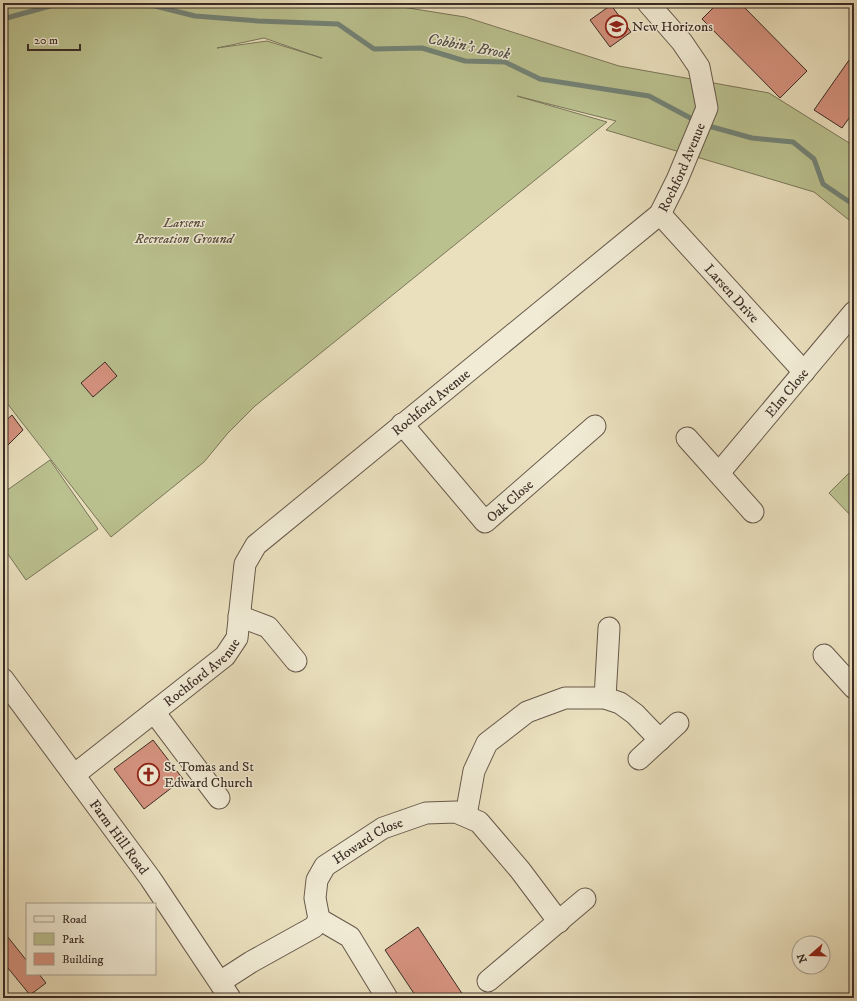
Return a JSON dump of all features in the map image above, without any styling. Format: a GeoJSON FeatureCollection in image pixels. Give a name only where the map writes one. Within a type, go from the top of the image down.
{"type":"FeatureCollection","features":[{"type":"Feature","properties":{"kind":"street","name":"Rochford Avenue"},"geometry":{"type":"LineString","coordinates":[[74,775],[225,656],[237,638],[245,564],[256,545],[660,214],[677,180],[707,108],[699,67],[682,42],[648,3]]}},
{"type":"Feature","properties":{"kind":"street","name":"Larsen Drive"},"geometry":{"type":"LineString","coordinates":[[660,214],[804,372]]}},
{"type":"Feature","properties":{"kind":"street","name":"Elm Close"},"geometry":{"type":"LineString","coordinates":[[719,473],[854,312]]}},
{"type":"Feature","properties":{"kind":"street","name":"Oak Close"},"geometry":{"type":"LineString","coordinates":[[402,424],[485,522],[596,426]]}},
{"type":"Feature","properties":{"kind":"street"},"geometry":{"type":"LineString","coordinates":[[687,438],[753,512]]}},
{"type":"Feature","properties":{"kind":"street"},"geometry":{"type":"LineString","coordinates":[[239,616],[268,627],[296,661]]}},
{"type":"Feature","properties":{"kind":"street"},"geometry":{"type":"LineString","coordinates":[[605,698],[609,628]]}},
{"type":"Feature","properties":{"kind":"street"},"geometry":{"type":"LineString","coordinates":[[824,655],[854,688]]}},
{"type":"Feature","properties":{"kind":"street","name":"Farm Hill Road"},"geometry":{"type":"LineString","coordinates":[[3,679],[150,878],[225,990]]}},
{"type":"Feature","properties":{"kind":"street"},"geometry":{"type":"LineString","coordinates":[[466,815],[474,771],[487,743],[527,712],[565,698],[605,698],[620,703],[635,714],[660,740]]}},
{"type":"Feature","properties":{"kind":"street"},"geometry":{"type":"LineString","coordinates":[[154,712],[219,798]]}},
{"type":"Feature","properties":{"kind":"street"},"geometry":{"type":"LineString","coordinates":[[639,759],[678,723]]}},
{"type":"Feature","properties":{"kind":"street","name":"Howard Close"},"geometry":{"type":"LineString","coordinates":[[319,919],[315,898],[317,880],[325,866],[383,828],[426,813],[456,812],[466,815],[479,822],[520,870],[559,922]]}},
{"type":"Feature","properties":{"kind":"street"},"geometry":{"type":"LineString","coordinates":[[488,981],[585,899]]}},
{"type":"Feature","properties":{"kind":"street"},"geometry":{"type":"LineString","coordinates":[[225,990],[251,962],[314,927],[319,919],[350,937],[387,998]]}},
{"type":"Feature","properties":{"kind":"green space","name":"Larsens Recreation Ground"},"geometry":{"type":"Polygon","coordinates":[[[20,3],[377,3],[465,17],[619,66],[769,93],[854,146],[854,224],[814,192],[606,130],[616,121],[517,96],[607,122],[255,406],[228,433],[204,462],[111,537],[3,398],[3,8],[20,3]],[[264,38],[217,48],[267,41],[314,55],[264,38]]]}},
{"type":"Feature","properties":{"kind":"green space"},"geometry":{"type":"Polygon","coordinates":[[[50,460],[98,529],[26,580],[3,547],[3,493],[50,460]]]}},
{"type":"Feature","properties":{"kind":"green space"},"geometry":{"type":"Polygon","coordinates":[[[854,468],[854,519],[829,493],[854,468]]]}},
{"type":"Feature","properties":{"kind":"building"},"geometry":{"type":"Polygon","coordinates":[[[718,3],[740,3],[807,71],[780,98],[702,19],[718,3]]]}},
{"type":"Feature","properties":{"kind":"building"},"geometry":{"type":"Polygon","coordinates":[[[611,5],[631,32],[610,47],[590,20],[611,5]]]}},
{"type":"Feature","properties":{"kind":"building"},"geometry":{"type":"Polygon","coordinates":[[[854,53],[854,111],[842,128],[814,110],[854,53]]]}},
{"type":"Feature","properties":{"kind":"building"},"geometry":{"type":"Polygon","coordinates":[[[105,362],[117,376],[93,397],[81,383],[105,362]]]}},
{"type":"Feature","properties":{"kind":"building"},"geometry":{"type":"Polygon","coordinates":[[[12,415],[23,430],[3,450],[3,423],[12,415]]]}},
{"type":"Feature","properties":{"kind":"building","name":"St Tomas and St Edward Church"},"geometry":{"type":"Polygon","coordinates":[[[153,740],[183,779],[144,809],[114,769],[153,740]]]}},
{"type":"Feature","properties":{"kind":"building"},"geometry":{"type":"Polygon","coordinates":[[[418,927],[465,998],[417,998],[385,950],[418,927]]]}},
{"type":"Feature","properties":{"kind":"building"},"geometry":{"type":"Polygon","coordinates":[[[3,931],[26,960],[26,975],[40,975],[46,983],[30,995],[3,962],[3,931]]]}},
{"type":"Feature","properties":{"kind":"waterway","name":"Cobbin's Brook"},"geometry":{"type":"LineString","coordinates":[[3,19],[61,3]]}},
{"type":"Feature","properties":{"kind":"waterway","name":"Cobbin's Brook"},"geometry":{"type":"LineString","coordinates":[[143,3],[195,16],[258,21],[338,24],[374,49],[422,48],[465,61],[505,62],[540,79],[649,96],[696,121]]}},
{"type":"Feature","properties":{"kind":"waterway","name":"Cobbin's Brook"},"geometry":{"type":"LineString","coordinates":[[705,125],[752,138],[793,142],[814,159],[823,184],[854,205]]}},
{"type":"Feature","properties":{"kind":"place","name":"New Horizons"},"geometry":{"type":"Point","coordinates":[617,26]}},
{"type":"Feature","properties":{"kind":"place","name":"St Tomas and St Edward Church"},"geometry":{"type":"Point","coordinates":[149,774]}}]}
